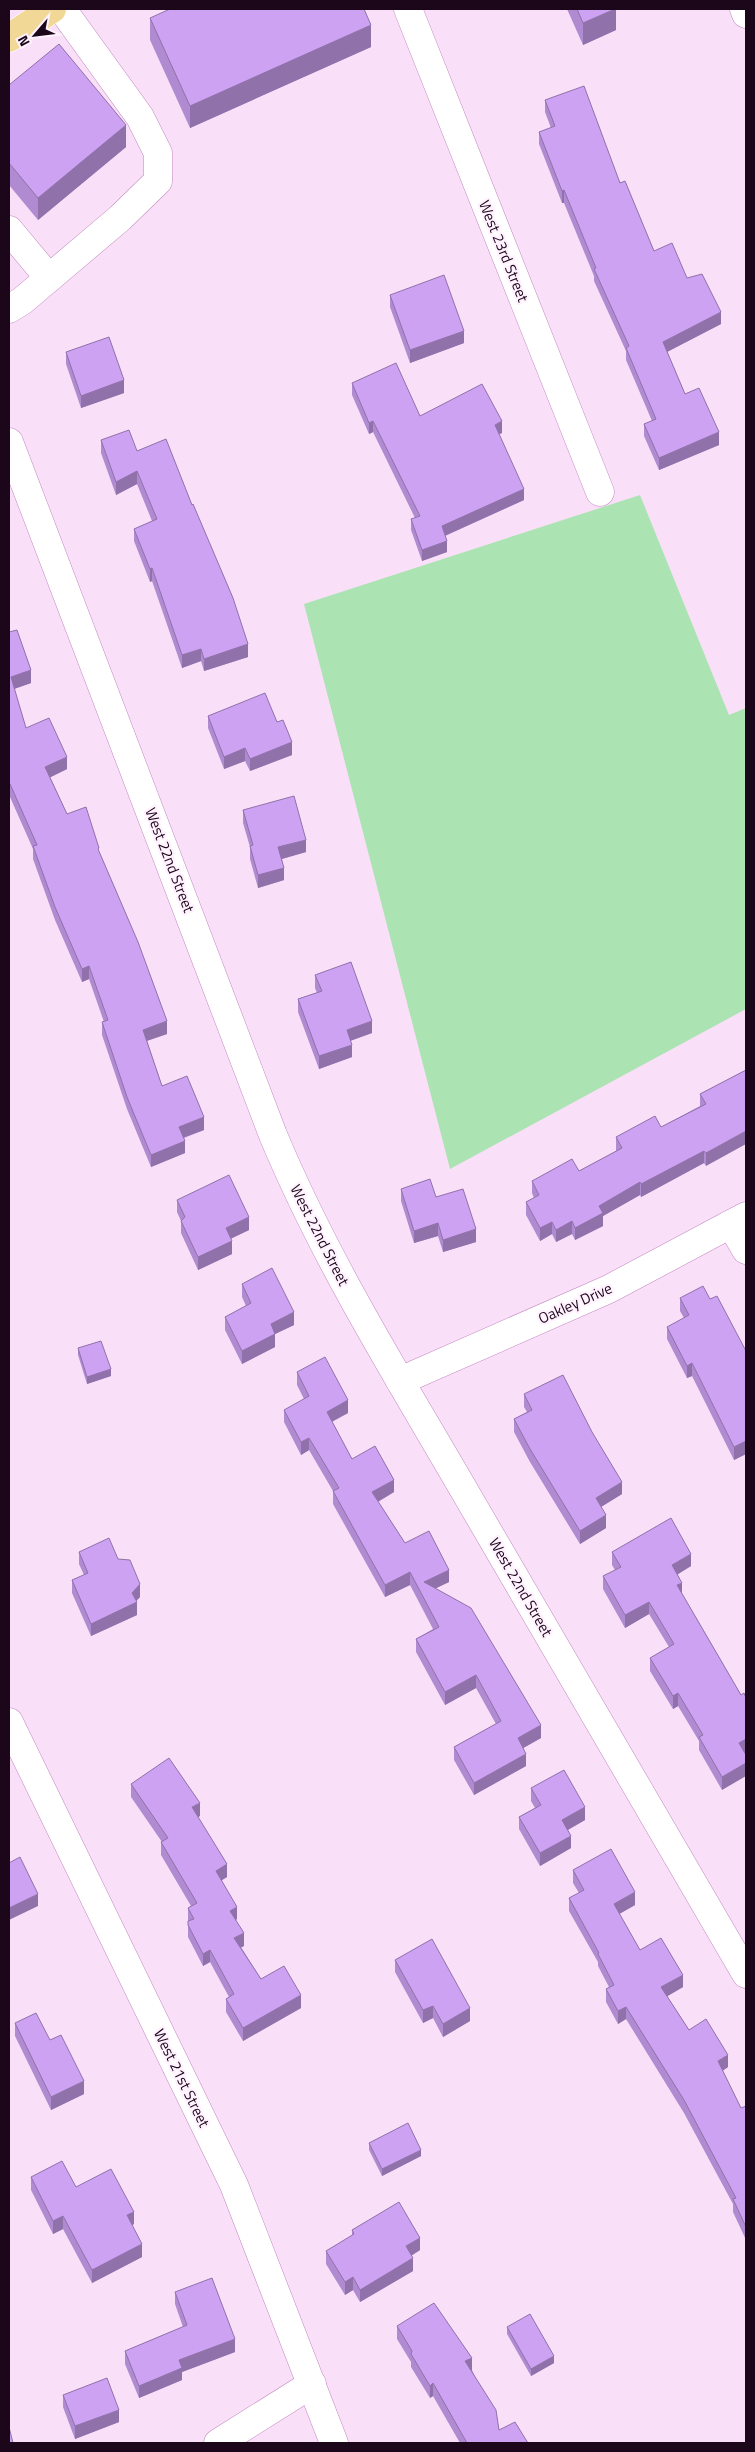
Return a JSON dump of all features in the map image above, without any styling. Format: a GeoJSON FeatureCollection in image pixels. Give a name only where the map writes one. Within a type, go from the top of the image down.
{"type":"FeatureCollection","features":[{"type":"Feature","properties":{"kind":"main road"},"geometry":{"type":"LineString","coordinates":[[9,33],[37,9]]}},
{"type":"Feature","properties":{"kind":"main road"},"geometry":{"type":"LineString","coordinates":[[9,38],[52,9]]}},
{"type":"Feature","properties":{"kind":"street"},"geometry":{"type":"LineString","coordinates":[[9,309],[120,218],[158,181],[158,153],[140,117],[62,9]]}},
{"type":"Feature","properties":{"kind":"street","name":"West 23rd Street"},"geometry":{"type":"LineString","coordinates":[[408,9],[600,492]]}},
{"type":"Feature","properties":{"kind":"street"},"geometry":{"type":"LineString","coordinates":[[744,9],[746,14]]}},
{"type":"Feature","properties":{"kind":"street"},"geometry":{"type":"LineString","coordinates":[[9,230],[49,278]]}},
{"type":"Feature","properties":{"kind":"street","name":"West 22nd Street"},"geometry":{"type":"LineString","coordinates":[[9,442],[280,1153],[299,1197],[332,1261],[400,1380],[746,1974]]}},
{"type":"Feature","properties":{"kind":"street"},"geometry":{"type":"LineString","coordinates":[[739,1220],[746,1250]]}},
{"type":"Feature","properties":{"kind":"street","name":"Oakley Drive"},"geometry":{"type":"LineString","coordinates":[[400,1380],[609,1289],[739,1220]]}},
{"type":"Feature","properties":{"kind":"street","name":"West 21st Street"},"geometry":{"type":"LineString","coordinates":[[9,1722],[234,2185],[334,2443]]}},
{"type":"Feature","properties":{"kind":"street"},"geometry":{"type":"LineString","coordinates":[[218,2443],[312,2384]]}},
{"type":"Feature","properties":{"kind":"green space"},"geometry":{"type":"Polygon","coordinates":[[[640,495],[729,715],[746,708],[746,1009],[450,1169],[304,604],[640,495]]]}},
{"type":"Feature","properties":{"kind":"building"},"geometry":{"type":"Polygon","coordinates":[[[170,9],[364,9],[371,25],[190,106],[150,18],[170,9]]]}},
{"type":"Feature","properties":{"kind":"building"},"geometry":{"type":"Polygon","coordinates":[[[577,9],[615,9],[583,23],[577,9]]]}},
{"type":"Feature","properties":{"kind":"building"},"geometry":{"type":"Polygon","coordinates":[[[59,44],[126,125],[38,198],[9,163],[9,85],[59,44]]]}},
{"type":"Feature","properties":{"kind":"building"},"geometry":{"type":"Polygon","coordinates":[[[584,86],[620,183],[625,181],[654,251],[672,243],[687,278],[702,274],[721,312],[663,342],[685,394],[699,388],[719,432],[659,458],[644,424],[656,419],[626,348],[629,346],[594,269],[596,268],[564,190],[562,191],[539,132],[555,126],[545,100],[584,86]]]}},
{"type":"Feature","properties":{"kind":"building"},"geometry":{"type":"Polygon","coordinates":[[[444,275],[464,331],[410,350],[390,295],[444,275]]]}},
{"type":"Feature","properties":{"kind":"building"},"geometry":{"type":"Polygon","coordinates":[[[109,337],[124,380],[81,396],[66,352],[109,337]]]}},
{"type":"Feature","properties":{"kind":"building"},"geometry":{"type":"Polygon","coordinates":[[[396,363],[420,416],[482,384],[502,421],[495,425],[524,489],[442,526],[447,541],[422,550],[411,519],[420,516],[373,421],[369,423],[352,383],[396,363]]]}},
{"type":"Feature","properties":{"kind":"building"},"geometry":{"type":"Polygon","coordinates":[[[129,430],[137,451],[166,439],[192,505],[233,598],[248,644],[204,659],[201,649],[182,655],[152,568],[150,569],[134,529],[157,519],[137,471],[116,482],[101,440],[129,430]]]}},
{"type":"Feature","properties":{"kind":"building"},"geometry":{"type":"Polygon","coordinates":[[[17,630],[31,670],[11,677],[26,728],[49,718],[67,757],[45,767],[67,814],[86,807],[98,849],[138,942],[167,1021],[143,1030],[162,1086],[187,1076],[204,1117],[179,1127],[185,1141],[151,1155],[127,1097],[102,1022],[108,1020],[89,966],[82,969],[55,907],[33,846],[37,845],[9,785],[9,632],[17,630]]]}},
{"type":"Feature","properties":{"kind":"building"},"geometry":{"type":"Polygon","coordinates":[[[265,693],[277,722],[283,720],[292,742],[250,759],[245,748],[224,757],[208,716],[265,693]]]}},
{"type":"Feature","properties":{"kind":"building"},"geometry":{"type":"Polygon","coordinates":[[[294,796],[306,840],[278,847],[284,868],[258,875],[250,846],[253,845],[243,810],[294,796]]]}},
{"type":"Feature","properties":{"kind":"building"},"geometry":{"type":"Polygon","coordinates":[[[351,962],[372,1021],[347,1030],[352,1045],[319,1056],[298,999],[322,991],[315,975],[351,962]]]}},
{"type":"Feature","properties":{"kind":"building"},"geometry":{"type":"Polygon","coordinates":[[[746,1070],[746,1131],[706,1153],[704,1151],[641,1184],[640,1182],[599,1206],[603,1213],[575,1228],[572,1221],[556,1230],[552,1222],[540,1228],[526,1202],[539,1195],[532,1181],[572,1159],[579,1171],[622,1148],[616,1137],[655,1116],[661,1127],[706,1104],[700,1094],[746,1070]]]}},
{"type":"Feature","properties":{"kind":"building"},"geometry":{"type":"Polygon","coordinates":[[[229,1175],[249,1217],[226,1228],[232,1241],[198,1257],[181,1221],[185,1217],[177,1200],[229,1175]]]}},
{"type":"Feature","properties":{"kind":"building"},"geometry":{"type":"Polygon","coordinates":[[[430,1179],[436,1197],[463,1189],[476,1229],[443,1240],[438,1223],[414,1231],[401,1189],[430,1179]]]}},
{"type":"Feature","properties":{"kind":"building"},"geometry":{"type":"Polygon","coordinates":[[[272,1268],[294,1312],[271,1324],[275,1334],[242,1351],[225,1317],[251,1303],[242,1284],[272,1268]]]}},
{"type":"Feature","properties":{"kind":"building"},"geometry":{"type":"Polygon","coordinates":[[[703,1286],[710,1299],[717,1296],[746,1351],[746,1441],[734,1447],[692,1363],[687,1366],[667,1327],[689,1315],[680,1298],[703,1286]]]}},
{"type":"Feature","properties":{"kind":"building"},"geometry":{"type":"Polygon","coordinates":[[[101,1341],[111,1369],[87,1377],[78,1348],[101,1341]]]}},
{"type":"Feature","properties":{"kind":"building"},"geometry":{"type":"Polygon","coordinates":[[[325,1357],[348,1400],[327,1412],[352,1459],[375,1446],[394,1480],[372,1492],[405,1543],[429,1531],[449,1570],[424,1582],[471,1608],[541,1725],[518,1738],[526,1754],[474,1783],[454,1747],[501,1721],[476,1675],[445,1692],[416,1639],[439,1627],[410,1572],[385,1585],[333,1491],[339,1488],[309,1438],[301,1442],[284,1410],[309,1396],[297,1372],[325,1357]]]}},
{"type":"Feature","properties":{"kind":"building"},"geometry":{"type":"Polygon","coordinates":[[[563,1375],[592,1432],[622,1482],[596,1498],[606,1515],[580,1531],[514,1419],[532,1410],[524,1394],[563,1375]]]}},
{"type":"Feature","properties":{"kind":"building"},"geometry":{"type":"Polygon","coordinates":[[[671,1518],[691,1554],[672,1565],[682,1583],[677,1585],[741,1695],[744,1693],[746,1698],[746,1739],[739,1743],[746,1755],[746,1763],[722,1777],[699,1737],[703,1735],[678,1693],[673,1696],[650,1658],[674,1644],[649,1602],[625,1615],[603,1576],[621,1567],[612,1552],[671,1518]]]}},
{"type":"Feature","properties":{"kind":"building"},"geometry":{"type":"Polygon","coordinates":[[[109,1538],[118,1559],[130,1560],[140,1584],[132,1593],[137,1602],[91,1624],[72,1580],[88,1573],[79,1552],[109,1538]]]}},
{"type":"Feature","properties":{"kind":"building"},"geometry":{"type":"Polygon","coordinates":[[[169,1758],[200,1803],[192,1807],[227,1864],[216,1871],[237,1907],[230,1911],[244,1933],[234,1938],[261,1979],[284,1966],[301,1995],[243,2028],[226,1999],[234,1994],[210,1950],[203,1954],[188,1925],[188,1921],[194,1919],[188,1908],[197,1903],[161,1842],[168,1838],[131,1784],[169,1758]]]}},
{"type":"Feature","properties":{"kind":"building"},"geometry":{"type":"Polygon","coordinates":[[[564,1770],[585,1807],[562,1820],[571,1836],[540,1853],[519,1817],[541,1805],[531,1788],[564,1770]]]}},
{"type":"Feature","properties":{"kind":"building"},"geometry":{"type":"Polygon","coordinates":[[[611,1849],[635,1892],[614,1904],[640,1950],[661,1938],[683,1975],[661,1987],[689,2030],[706,2019],[728,2055],[718,2061],[741,2108],[746,2106],[746,2227],[733,2199],[736,2198],[684,2100],[626,2007],[618,2011],[606,1989],[614,1985],[569,1898],[584,1890],[573,1870],[611,1849]]]}},
{"type":"Feature","properties":{"kind":"building"},"geometry":{"type":"Polygon","coordinates":[[[20,1857],[38,1894],[9,1908],[9,1863],[20,1857]]]}},
{"type":"Feature","properties":{"kind":"building"},"geometry":{"type":"Polygon","coordinates":[[[432,1939],[470,2008],[443,2024],[433,2006],[423,2010],[395,1960],[432,1939]]]}},
{"type":"Feature","properties":{"kind":"building"},"geometry":{"type":"Polygon","coordinates":[[[36,2013],[50,2040],[61,2035],[84,2081],[51,2097],[15,2023],[36,2013]]]}},
{"type":"Feature","properties":{"kind":"building"},"geometry":{"type":"Polygon","coordinates":[[[408,2123],[421,2150],[382,2169],[369,2143],[408,2123]]]}},
{"type":"Feature","properties":{"kind":"building"},"geometry":{"type":"Polygon","coordinates":[[[62,2161],[76,2187],[111,2169],[134,2212],[127,2215],[142,2244],[92,2270],[63,2216],[53,2221],[31,2177],[62,2161]]]}},
{"type":"Feature","properties":{"kind":"building"},"geometry":{"type":"Polygon","coordinates":[[[399,2202],[420,2238],[406,2246],[413,2258],[360,2290],[353,2277],[345,2282],[326,2251],[354,2234],[352,2230],[399,2202]]]}},
{"type":"Feature","properties":{"kind":"building"},"geometry":{"type":"Polygon","coordinates":[[[212,2278],[235,2339],[179,2360],[182,2368],[139,2386],[125,2351],[187,2325],[175,2292],[212,2278]]]}},
{"type":"Feature","properties":{"kind":"building"},"geometry":{"type":"Polygon","coordinates":[[[434,2303],[472,2358],[465,2361],[496,2410],[499,2430],[515,2422],[528,2443],[467,2443],[433,2383],[430,2386],[397,2326],[434,2303]]]}},
{"type":"Feature","properties":{"kind":"building"},"geometry":{"type":"Polygon","coordinates":[[[530,2314],[554,2356],[531,2369],[507,2327],[530,2314]]]}},
{"type":"Feature","properties":{"kind":"building"},"geometry":{"type":"Polygon","coordinates":[[[107,2378],[119,2410],[75,2426],[63,2395],[107,2378]]]}},
{"type":"Feature","properties":{"kind":"building"},"geometry":{"type":"Polygon","coordinates":[[[9,2427],[13,2443],[9,2443],[9,2427]]]}}]}
